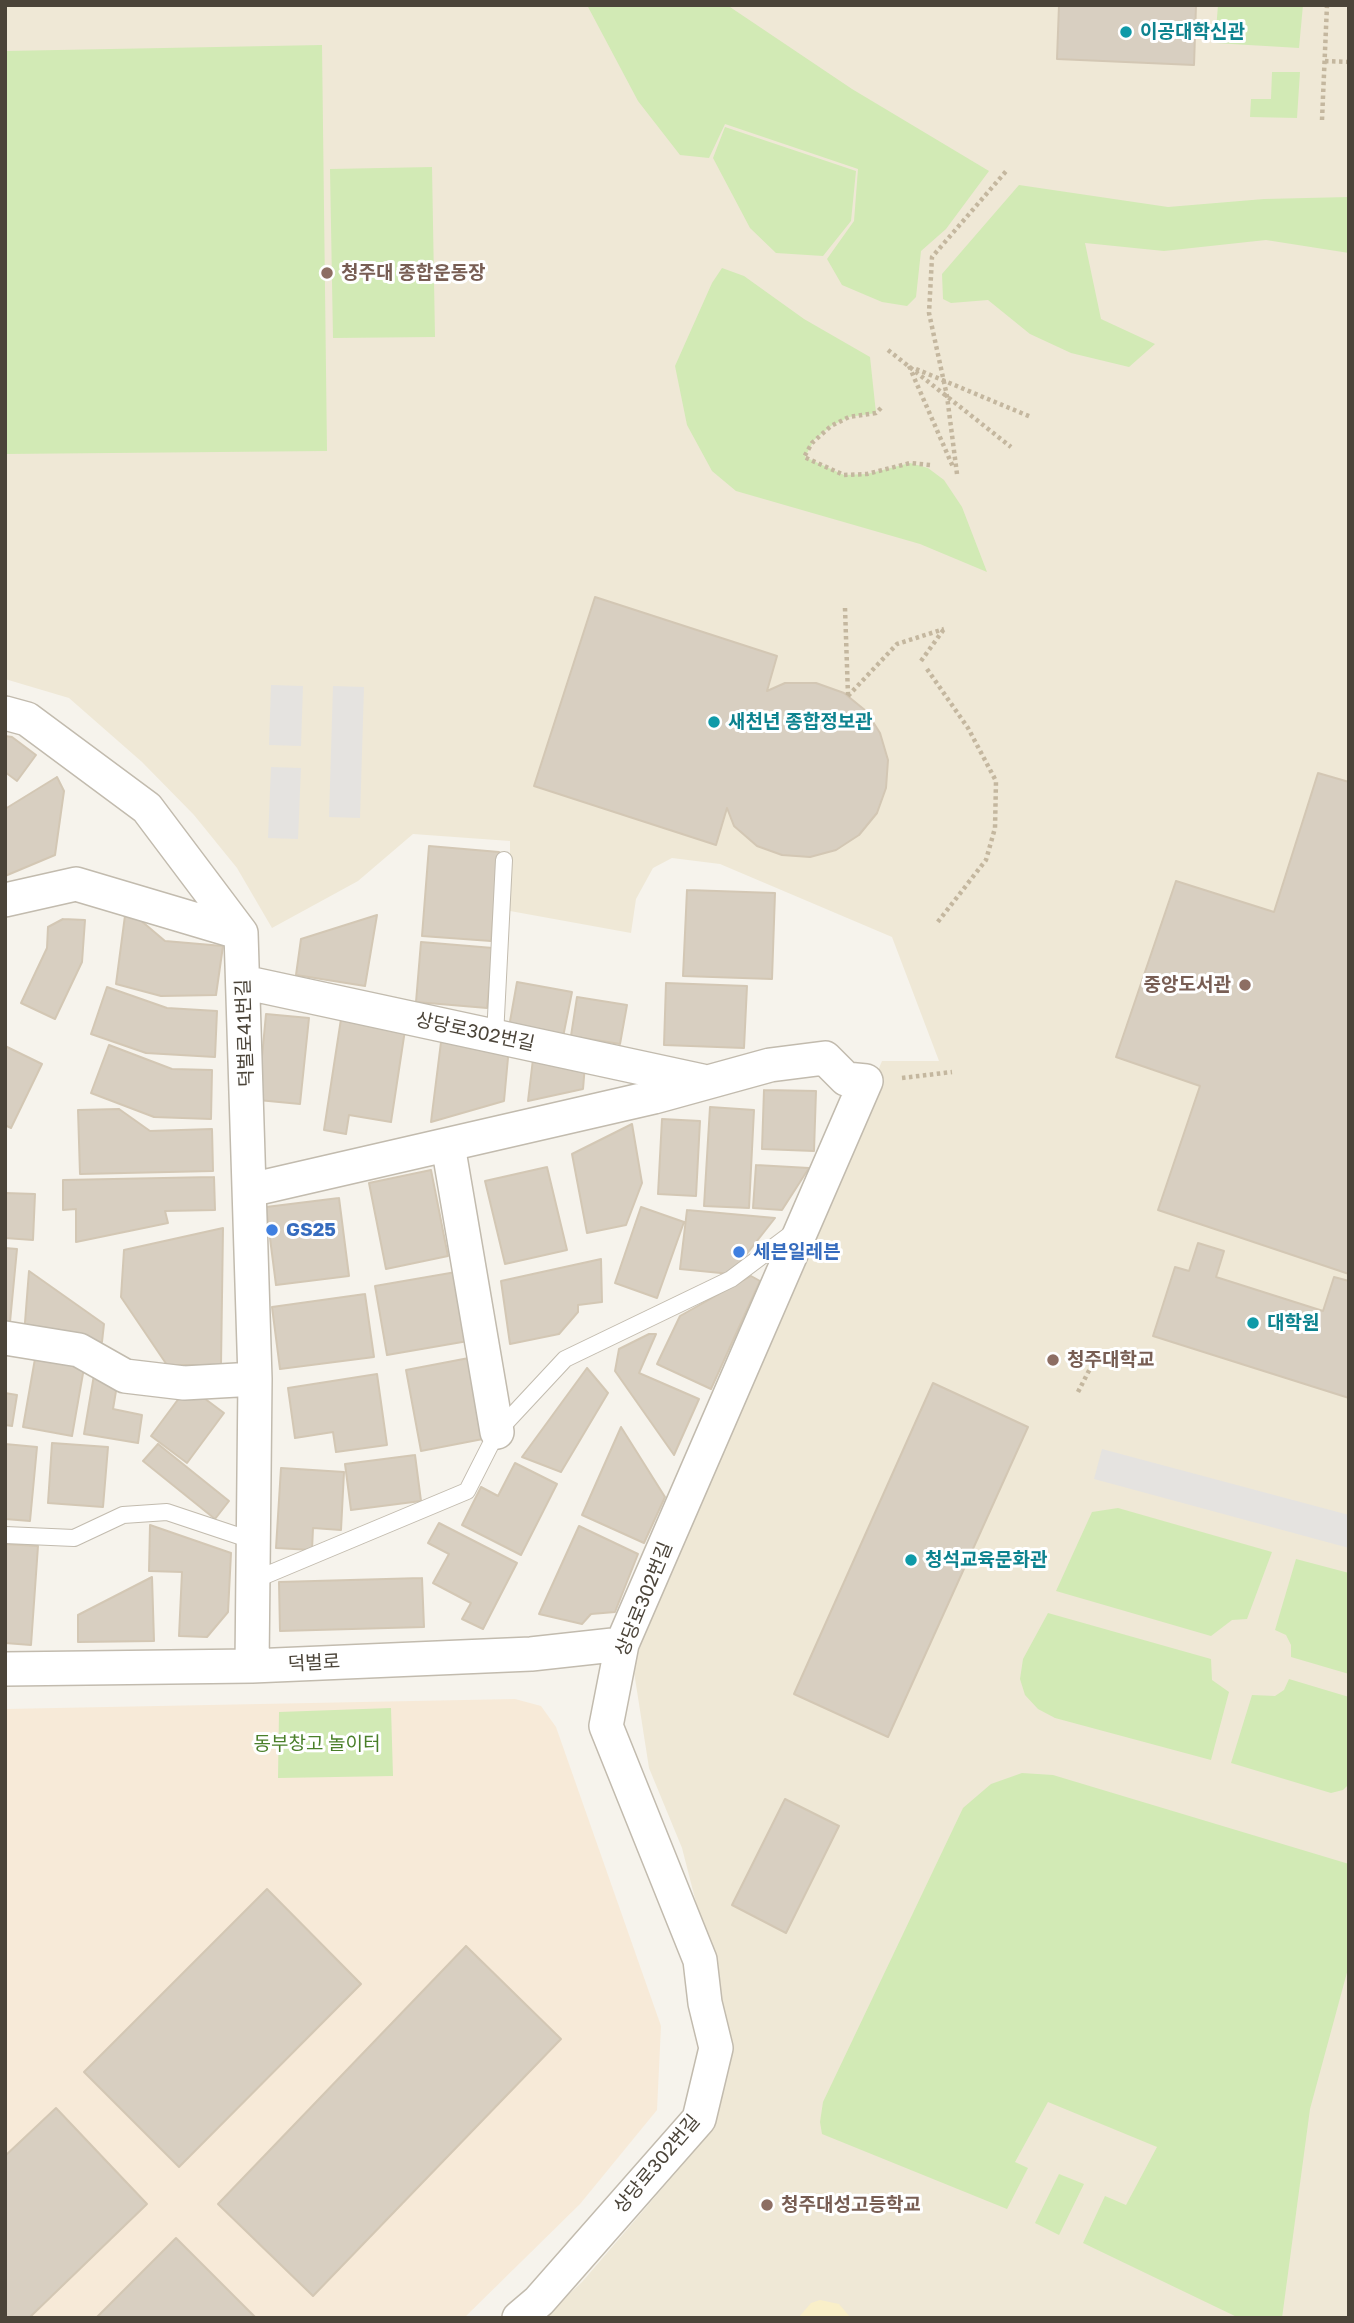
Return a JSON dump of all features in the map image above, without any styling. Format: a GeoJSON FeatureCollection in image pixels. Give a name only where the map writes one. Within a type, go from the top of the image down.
{"type":"FeatureCollection","features":[{"type":"Feature","properties":{"kind":"street"},"geometry":{"type":"LineString","coordinates":[[5,713],[27,719],[147,808],[241,933]]}},
{"type":"Feature","properties":{"kind":"street"},"geometry":{"type":"LineString","coordinates":[[5,900],[76,884],[241,933]]}},
{"type":"Feature","properties":{"kind":"street","name":"덕벌로41번길"},"geometry":{"type":"LineString","coordinates":[[241,933],[255,1378],[251,1540],[252,1666]]}},
{"type":"Feature","properties":{"kind":"street","name":"상당로302번길"},"geometry":{"type":"LineString","coordinates":[[243,982],[708,1082]]}},
{"type":"Feature","properties":{"kind":"street","name":"상당로302번길"},"geometry":{"type":"LineString","coordinates":[[250,1191],[770,1065],[825,1058],[846,1079],[866,1081],[813,1209],[622,1644],[606,1726],[700,1960],[705,2003],[716,2048],[699,2119],[539,2301],[519,2318]]}},
{"type":"Feature","properties":{"kind":"street"},"geometry":{"type":"LineString","coordinates":[[448,1144],[497,1432]]}},
{"type":"Feature","properties":{"kind":"street"},"geometry":{"type":"LineString","coordinates":[[5,1338],[79,1350],[125,1376],[184,1383],[255,1378]]}},
{"type":"Feature","properties":{"kind":"street","name":"덕벌로"},"geometry":{"type":"LineString","coordinates":[[5,1669],[252,1666],[531,1654],[622,1644]]}},
{"type":"Feature","properties":{"kind":"lane"},"geometry":{"type":"LineString","coordinates":[[495,1036],[504,860]]}},
{"type":"Feature","properties":{"kind":"lane"},"geometry":{"type":"LineString","coordinates":[[252,1581],[467,1491],[497,1432],[565,1359],[730,1279],[785,1240],[813,1209]]}},
{"type":"Feature","properties":{"kind":"lane"},"geometry":{"type":"LineString","coordinates":[[5,1535],[74,1538],[123,1515],[167,1512],[251,1540]]}},
{"type":"Feature","properties":{"kind":"path"},"geometry":{"type":"LineString","coordinates":[[1322,120],[1327,5]]}},
{"type":"Feature","properties":{"kind":"path"},"geometry":{"type":"LineString","coordinates":[[1325,61],[1349,62]]}},
{"type":"Feature","properties":{"kind":"path"},"geometry":{"type":"LineString","coordinates":[[909,366],[957,474],[947,396],[929,313],[932,257],[1008,169]]}},
{"type":"Feature","properties":{"kind":"path"},"geometry":{"type":"LineString","coordinates":[[888,350],[1012,447]]}},
{"type":"Feature","properties":{"kind":"path"},"geometry":{"type":"LineString","coordinates":[[909,366],[1031,416]]}},
{"type":"Feature","properties":{"kind":"path"},"geometry":{"type":"LineString","coordinates":[[881,408],[876,413],[849,417],[831,426],[812,443],[804,457],[844,475],[867,474],[910,463],[930,465]]}},
{"type":"Feature","properties":{"kind":"path"},"geometry":{"type":"LineString","coordinates":[[845,608],[848,696],[897,644],[944,629],[921,662]]}},
{"type":"Feature","properties":{"kind":"path"},"geometry":{"type":"LineString","coordinates":[[928,669],[968,728],[996,781],[995,828],[986,860],[937,923]]}},
{"type":"Feature","properties":{"kind":"path"},"geometry":{"type":"LineString","coordinates":[[866,1081],[952,1072]]}},
{"type":"Feature","properties":{"kind":"path"},"geometry":{"type":"LineString","coordinates":[[1078,1392],[1096,1357]]}},
{"type":"Feature","properties":{"kind":"shaded area","name":"청주대학교"},"geometry":{"type":"Polygon","coordinates":[[[5,5],[1349,5],[1349,2318],[543,2318],[582,2282],[714,2128],[725,2042],[709,1953],[682,1848],[649,1768],[632,1659],[882,1061],[939,1061],[892,937],[720,864],[672,858],[653,868],[636,899],[631,933],[510,911],[510,841],[413,834],[358,881],[272,928],[237,868],[194,815],[142,762],[69,698],[5,679],[5,5]]]}},
{"type":"Feature","properties":{"kind":"shaded area"},"geometry":{"type":"Polygon","coordinates":[[[271,685],[303,686],[301,746],[269,745],[271,685]]]}},
{"type":"Feature","properties":{"kind":"shaded area"},"geometry":{"type":"Polygon","coordinates":[[[333,686],[364,687],[360,818],[329,817],[333,686]]]}},
{"type":"Feature","properties":{"kind":"shaded area"},"geometry":{"type":"Polygon","coordinates":[[[271,767],[301,768],[298,839],[268,838],[271,767]]]}},
{"type":"Feature","properties":{"kind":"shaded area"},"geometry":{"type":"Polygon","coordinates":[[[1102,1449],[1349,1515],[1349,1548],[1094,1479],[1102,1449]]]}},
{"type":"Feature","properties":{"kind":"shaded area"},"geometry":{"type":"Polygon","coordinates":[[[515,1699],[541,1706],[556,1727],[661,2026],[657,2110],[580,2204],[464,2318],[5,2318],[5,1709],[515,1699]]]}},
{"type":"Feature","properties":{"kind":"green space"},"geometry":{"type":"Polygon","coordinates":[[[587,5],[727,5],[852,89],[989,171],[946,229],[921,251],[916,297],[907,306],[882,302],[842,285],[827,259],[854,221],[858,169],[725,124],[709,158],[680,155],[638,101],[587,5]]]}},
{"type":"Feature","properties":{"kind":"green space"},"geometry":{"type":"Polygon","coordinates":[[[1218,5],[1303,5],[1299,48],[1215,43],[1218,5]]]}},
{"type":"Feature","properties":{"kind":"green space"},"geometry":{"type":"Polygon","coordinates":[[[322,45],[327,451],[5,454],[5,51],[322,45]]]}},
{"type":"Feature","properties":{"kind":"green space"},"geometry":{"type":"Polygon","coordinates":[[[1272,72],[1300,72],[1297,118],[1250,117],[1251,99],[1271,99],[1272,72]]]}},
{"type":"Feature","properties":{"kind":"green space"},"geometry":{"type":"Polygon","coordinates":[[[725,127],[856,171],[851,221],[823,256],[776,253],[750,228],[713,158],[725,127]]]}},
{"type":"Feature","properties":{"kind":"green space"},"geometry":{"type":"Polygon","coordinates":[[[432,167],[435,337],[333,338],[330,169],[432,167]]]}},
{"type":"Feature","properties":{"kind":"green space"},"geometry":{"type":"Polygon","coordinates":[[[1019,185],[1168,207],[1264,199],[1349,197],[1349,253],[1266,240],[1164,251],[1085,243],[1101,319],[1155,344],[1129,367],[1071,353],[1030,334],[988,300],[951,303],[943,299],[942,274],[1019,185]]]}},
{"type":"Feature","properties":{"kind":"green space"},"geometry":{"type":"Polygon","coordinates":[[[722,268],[744,276],[804,319],[870,357],[876,413],[849,417],[831,426],[814,440],[805,457],[844,475],[867,474],[910,463],[928,468],[944,480],[962,507],[987,572],[920,544],[736,491],[712,471],[687,425],[675,366],[712,283],[722,268]]]}},
{"type":"Feature","properties":{"kind":"green space"},"geometry":{"type":"Polygon","coordinates":[[[1118,1508],[1272,1552],[1247,1619],[1232,1620],[1211,1636],[1056,1591],[1092,1512],[1118,1508]]]}},
{"type":"Feature","properties":{"kind":"green space"},"geometry":{"type":"Polygon","coordinates":[[[1296,1559],[1349,1573],[1349,1674],[1291,1657],[1291,1645],[1286,1635],[1275,1630],[1296,1559]]]}},
{"type":"Feature","properties":{"kind":"green space"},"geometry":{"type":"Polygon","coordinates":[[[1048,1613],[1211,1659],[1212,1680],[1229,1692],[1211,1760],[1055,1718],[1038,1709],[1025,1695],[1020,1679],[1023,1659],[1048,1613]]]}},
{"type":"Feature","properties":{"kind":"green space"},"geometry":{"type":"Polygon","coordinates":[[[1289,1679],[1349,1697],[1349,1784],[1343,1790],[1331,1793],[1231,1763],[1252,1695],[1275,1696],[1284,1690],[1289,1679]]]}},
{"type":"Feature","properties":{"kind":"green space","name":"동부창고 놀이터"},"geometry":{"type":"Polygon","coordinates":[[[391,1708],[393,1776],[278,1778],[279,1712],[391,1708]]]}},
{"type":"Feature","properties":{"kind":"green space"},"geometry":{"type":"Polygon","coordinates":[[[1022,1773],[1053,1775],[1349,1864],[1349,1965],[1310,2109],[1282,2318],[1239,2318],[1083,2243],[1105,2196],[1126,2205],[1157,2147],[1048,2102],[1015,2162],[1028,2168],[1007,2209],[822,2134],[820,2122],[823,2102],[963,1808],[991,1784],[1022,1773]]]}},
{"type":"Feature","properties":{"kind":"green space"},"geometry":{"type":"Polygon","coordinates":[[[1059,2174],[1084,2184],[1059,2235],[1035,2223],[1059,2174]]]}},
{"type":"Feature","properties":{"kind":"sand"},"geometry":{"type":"Polygon","coordinates":[[[820,2300],[839,2304],[851,2318],[798,2318],[811,2303],[820,2300]]]}},
{"type":"Feature","properties":{"kind":"building","name":"이공대학신관"},"geometry":{"type":"Polygon","coordinates":[[[1059,5],[1196,5],[1194,65],[1057,59],[1059,5]]]}},
{"type":"Feature","properties":{"kind":"building","name":"새천년 종합정보관"},"geometry":{"type":"Polygon","coordinates":[[[595,597],[777,656],[767,691],[785,683],[816,683],[844,693],[866,711],[880,733],[888,760],[886,788],[877,813],[859,835],[836,850],[810,857],[782,855],[757,846],[734,826],[727,808],[716,845],[534,786],[595,597]]]}},
{"type":"Feature","properties":{"kind":"building"},"geometry":{"type":"Polygon","coordinates":[[[5,736],[12,737],[36,755],[17,781],[5,772],[5,736]]]}},
{"type":"Feature","properties":{"kind":"building","name":"중앙도서관"},"geometry":{"type":"Polygon","coordinates":[[[1318,773],[1349,782],[1349,1274],[1158,1210],[1200,1086],[1116,1057],[1176,881],[1274,912],[1318,773]]]}},
{"type":"Feature","properties":{"kind":"building"},"geometry":{"type":"Polygon","coordinates":[[[57,777],[64,791],[55,855],[5,876],[5,809],[57,777]]]}},
{"type":"Feature","properties":{"kind":"building"},"geometry":{"type":"Polygon","coordinates":[[[429,846],[499,852],[491,941],[422,936],[429,846]]]}},
{"type":"Feature","properties":{"kind":"building"},"geometry":{"type":"Polygon","coordinates":[[[687,890],[775,893],[772,979],[683,976],[687,890]]]}},
{"type":"Feature","properties":{"kind":"building"},"geometry":{"type":"Polygon","coordinates":[[[126,908],[165,941],[223,946],[216,995],[161,996],[116,984],[126,908]]]}},
{"type":"Feature","properties":{"kind":"building"},"geometry":{"type":"Polygon","coordinates":[[[377,915],[365,986],[296,975],[301,939],[377,915]]]}},
{"type":"Feature","properties":{"kind":"building"},"geometry":{"type":"Polygon","coordinates":[[[63,919],[85,920],[82,962],[55,1019],[21,1003],[47,948],[48,927],[63,919]]]}},
{"type":"Feature","properties":{"kind":"building"},"geometry":{"type":"Polygon","coordinates":[[[421,942],[493,948],[487,1008],[416,1002],[421,942]]]}},
{"type":"Feature","properties":{"kind":"building"},"geometry":{"type":"Polygon","coordinates":[[[517,982],[572,992],[563,1037],[509,1027],[517,982]]]}},
{"type":"Feature","properties":{"kind":"building"},"geometry":{"type":"Polygon","coordinates":[[[666,983],[747,986],[744,1048],[664,1045],[666,983]]]}},
{"type":"Feature","properties":{"kind":"building"},"geometry":{"type":"Polygon","coordinates":[[[107,987],[167,1008],[217,1011],[215,1057],[146,1053],[91,1034],[107,987]]]}},
{"type":"Feature","properties":{"kind":"building"},"geometry":{"type":"Polygon","coordinates":[[[577,997],[627,1005],[620,1044],[571,1036],[577,997]]]}},
{"type":"Feature","properties":{"kind":"building"},"geometry":{"type":"Polygon","coordinates":[[[266,1014],[309,1018],[300,1104],[258,1100],[266,1014]]]}},
{"type":"Feature","properties":{"kind":"building"},"geometry":{"type":"Polygon","coordinates":[[[341,1019],[405,1030],[391,1122],[349,1115],[346,1134],[324,1130],[341,1019]]]}},
{"type":"Feature","properties":{"kind":"building"},"geometry":{"type":"Polygon","coordinates":[[[442,1034],[509,1047],[504,1101],[431,1122],[442,1034]]]}},
{"type":"Feature","properties":{"kind":"building"},"geometry":{"type":"Polygon","coordinates":[[[109,1045],[172,1069],[212,1070],[211,1119],[154,1117],[91,1093],[109,1045]]]}},
{"type":"Feature","properties":{"kind":"building"},"geometry":{"type":"Polygon","coordinates":[[[5,1046],[42,1064],[11,1128],[5,1125],[5,1046]]]}},
{"type":"Feature","properties":{"kind":"building"},"geometry":{"type":"Polygon","coordinates":[[[533,1059],[585,1065],[583,1089],[528,1101],[533,1059]]]}},
{"type":"Feature","properties":{"kind":"building"},"geometry":{"type":"Polygon","coordinates":[[[764,1090],[816,1091],[814,1151],[762,1149],[764,1090]]]}},
{"type":"Feature","properties":{"kind":"building"},"geometry":{"type":"Polygon","coordinates":[[[710,1107],[754,1110],[749,1208],[704,1206],[710,1107]]]}},
{"type":"Feature","properties":{"kind":"building"},"geometry":{"type":"Polygon","coordinates":[[[119,1109],[150,1131],[212,1129],[213,1171],[80,1174],[78,1110],[119,1109]]]}},
{"type":"Feature","properties":{"kind":"building"},"geometry":{"type":"Polygon","coordinates":[[[662,1119],[700,1121],[696,1196],[658,1194],[662,1119]]]}},
{"type":"Feature","properties":{"kind":"building"},"geometry":{"type":"Polygon","coordinates":[[[632,1124],[642,1183],[626,1225],[587,1233],[572,1154],[632,1124]]]}},
{"type":"Feature","properties":{"kind":"building"},"geometry":{"type":"Polygon","coordinates":[[[756,1165],[809,1168],[782,1210],[753,1208],[756,1165]]]}},
{"type":"Feature","properties":{"kind":"building"},"geometry":{"type":"Polygon","coordinates":[[[547,1167],[567,1250],[505,1264],[485,1181],[547,1167]]]}},
{"type":"Feature","properties":{"kind":"building"},"geometry":{"type":"Polygon","coordinates":[[[431,1170],[448,1256],[386,1269],[369,1183],[431,1170]]]}},
{"type":"Feature","properties":{"kind":"building"},"geometry":{"type":"Polygon","coordinates":[[[214,1177],[215,1210],[165,1211],[168,1223],[76,1242],[76,1209],[63,1210],[63,1180],[214,1177]]]}},
{"type":"Feature","properties":{"kind":"building"},"geometry":{"type":"Polygon","coordinates":[[[5,1193],[35,1194],[33,1240],[5,1238],[5,1193]]]}},
{"type":"Feature","properties":{"kind":"building"},"geometry":{"type":"Polygon","coordinates":[[[339,1198],[349,1276],[276,1285],[266,1207],[339,1198]]]}},
{"type":"Feature","properties":{"kind":"building"},"geometry":{"type":"Polygon","coordinates":[[[641,1207],[684,1222],[657,1298],[615,1283],[641,1207]]]}},
{"type":"Feature","properties":{"kind":"building"},"geometry":{"type":"Polygon","coordinates":[[[687,1210],[775,1218],[731,1274],[680,1269],[687,1210]]]}},
{"type":"Feature","properties":{"kind":"building"},"geometry":{"type":"Polygon","coordinates":[[[223,1228],[221,1365],[167,1365],[121,1297],[124,1250],[223,1228]]]}},
{"type":"Feature","properties":{"kind":"building","name":"대학원"},"geometry":{"type":"Polygon","coordinates":[[[1198,1243],[1224,1251],[1216,1277],[1323,1311],[1334,1277],[1349,1281],[1349,1398],[1153,1336],[1175,1267],[1189,1271],[1198,1243]]]}},
{"type":"Feature","properties":{"kind":"building"},"geometry":{"type":"Polygon","coordinates":[[[5,1248],[17,1249],[10,1322],[5,1321],[5,1248]]]}},
{"type":"Feature","properties":{"kind":"building"},"geometry":{"type":"Polygon","coordinates":[[[601,1259],[602,1302],[578,1305],[578,1312],[559,1334],[510,1344],[501,1281],[601,1259]]]}},
{"type":"Feature","properties":{"kind":"building"},"geometry":{"type":"Polygon","coordinates":[[[29,1271],[104,1324],[102,1342],[24,1335],[29,1271]]]}},
{"type":"Feature","properties":{"kind":"building"},"geometry":{"type":"Polygon","coordinates":[[[456,1272],[468,1341],[387,1355],[375,1286],[456,1272]]]}},
{"type":"Feature","properties":{"kind":"building"},"geometry":{"type":"Polygon","coordinates":[[[751,1276],[760,1281],[711,1389],[657,1364],[680,1316],[751,1276]]]}},
{"type":"Feature","properties":{"kind":"building"},"geometry":{"type":"Polygon","coordinates":[[[365,1294],[374,1357],[280,1369],[272,1307],[365,1294]]]}},
{"type":"Feature","properties":{"kind":"building"},"geometry":{"type":"Polygon","coordinates":[[[649,1334],[656,1334],[639,1373],[699,1399],[674,1455],[615,1371],[619,1349],[649,1334]]]}},
{"type":"Feature","properties":{"kind":"building"},"geometry":{"type":"Polygon","coordinates":[[[36,1353],[85,1362],[72,1436],[23,1427],[36,1353]]]}},
{"type":"Feature","properties":{"kind":"building"},"geometry":{"type":"Polygon","coordinates":[[[474,1357],[488,1438],[421,1451],[406,1370],[474,1357]]]}},
{"type":"Feature","properties":{"kind":"building"},"geometry":{"type":"Polygon","coordinates":[[[587,1368],[608,1393],[561,1472],[522,1457],[587,1368]]]}},
{"type":"Feature","properties":{"kind":"building"},"geometry":{"type":"Polygon","coordinates":[[[377,1374],[387,1445],[336,1452],[333,1432],[295,1438],[288,1388],[377,1374]]]}},
{"type":"Feature","properties":{"kind":"building"},"geometry":{"type":"Polygon","coordinates":[[[94,1375],[118,1379],[113,1409],[142,1415],[138,1443],[84,1434],[94,1375]]]}},
{"type":"Feature","properties":{"kind":"building","name":"청석교육문화관"},"geometry":{"type":"Polygon","coordinates":[[[933,1383],[1028,1427],[888,1737],[794,1694],[933,1383]]]}},
{"type":"Feature","properties":{"kind":"building"},"geometry":{"type":"Polygon","coordinates":[[[188,1386],[224,1413],[187,1463],[151,1436],[188,1386]]]}},
{"type":"Feature","properties":{"kind":"building"},"geometry":{"type":"Polygon","coordinates":[[[5,1393],[17,1395],[12,1426],[5,1425],[5,1393]]]}},
{"type":"Feature","properties":{"kind":"building"},"geometry":{"type":"Polygon","coordinates":[[[621,1427],[665,1497],[644,1543],[582,1515],[621,1427]]]}},
{"type":"Feature","properties":{"kind":"building"},"geometry":{"type":"Polygon","coordinates":[[[52,1443],[108,1447],[103,1507],[48,1503],[52,1443]]]}},
{"type":"Feature","properties":{"kind":"building"},"geometry":{"type":"Polygon","coordinates":[[[5,1444],[37,1447],[30,1521],[5,1519],[5,1444]]]}},
{"type":"Feature","properties":{"kind":"building"},"geometry":{"type":"Polygon","coordinates":[[[158,1444],[229,1501],[215,1519],[143,1461],[158,1444]]]}},
{"type":"Feature","properties":{"kind":"building"},"geometry":{"type":"Polygon","coordinates":[[[415,1455],[421,1501],[351,1510],[345,1464],[415,1455]]]}},
{"type":"Feature","properties":{"kind":"building"},"geometry":{"type":"Polygon","coordinates":[[[515,1463],[557,1484],[521,1555],[462,1525],[481,1487],[498,1496],[515,1463]]]}},
{"type":"Feature","properties":{"kind":"building"},"geometry":{"type":"Polygon","coordinates":[[[281,1468],[344,1472],[341,1530],[313,1528],[312,1550],[276,1548],[281,1468]]]}},
{"type":"Feature","properties":{"kind":"building"},"geometry":{"type":"Polygon","coordinates":[[[439,1523],[517,1563],[483,1629],[462,1619],[471,1603],[433,1583],[449,1554],[428,1543],[439,1523]]]}},
{"type":"Feature","properties":{"kind":"building"},"geometry":{"type":"Polygon","coordinates":[[[150,1525],[231,1553],[228,1612],[207,1637],[179,1636],[182,1572],[149,1571],[150,1525]]]}},
{"type":"Feature","properties":{"kind":"building"},"geometry":{"type":"Polygon","coordinates":[[[579,1526],[638,1554],[615,1612],[591,1614],[582,1624],[539,1614],[579,1526]]]}},
{"type":"Feature","properties":{"kind":"building"},"geometry":{"type":"Polygon","coordinates":[[[5,1544],[38,1546],[31,1645],[5,1643],[5,1544]]]}},
{"type":"Feature","properties":{"kind":"building"},"geometry":{"type":"Polygon","coordinates":[[[152,1577],[154,1641],[78,1642],[78,1615],[152,1577]]]}},
{"type":"Feature","properties":{"kind":"building"},"geometry":{"type":"Polygon","coordinates":[[[422,1578],[424,1627],[280,1631],[279,1582],[422,1578]]]}},
{"type":"Feature","properties":{"kind":"building"},"geometry":{"type":"Polygon","coordinates":[[[785,1799],[839,1826],[786,1933],[732,1905],[785,1799]]]}},
{"type":"Feature","properties":{"kind":"building"},"geometry":{"type":"Polygon","coordinates":[[[267,1889],[361,1984],[179,2167],[84,2072],[267,1889]]]}},
{"type":"Feature","properties":{"kind":"building"},"geometry":{"type":"Polygon","coordinates":[[[466,1946],[561,2039],[313,2296],[218,2204],[466,1946]]]}},
{"type":"Feature","properties":{"kind":"building"},"geometry":{"type":"Polygon","coordinates":[[[56,2108],[147,2204],[29,2318],[5,2318],[5,2156],[56,2108]]]}},
{"type":"Feature","properties":{"kind":"building"},"geometry":{"type":"Polygon","coordinates":[[[176,2238],[256,2318],[96,2318],[176,2238]]]}},
{"type":"Feature","properties":{"kind":"place","name":"이공대학신관"},"geometry":{"type":"Point","coordinates":[1126,32]}},
{"type":"Feature","properties":{"kind":"place","name":"청주대 종합운동장"},"geometry":{"type":"Point","coordinates":[327,273]}},
{"type":"Feature","properties":{"kind":"place","name":"새천년 종합정보관"},"geometry":{"type":"Point","coordinates":[714,722]}},
{"type":"Feature","properties":{"kind":"place","name":"중앙도서관"},"geometry":{"type":"Point","coordinates":[1245,985]}},
{"type":"Feature","properties":{"kind":"place","name":"GS25"},"geometry":{"type":"Point","coordinates":[272,1230]}},
{"type":"Feature","properties":{"kind":"place","name":"세븐일레븐"},"geometry":{"type":"Point","coordinates":[739,1252]}},
{"type":"Feature","properties":{"kind":"place","name":"대학원"},"geometry":{"type":"Point","coordinates":[1253,1323]}},
{"type":"Feature","properties":{"kind":"place","name":"청주대학교"},"geometry":{"type":"Point","coordinates":[1053,1360]}},
{"type":"Feature","properties":{"kind":"place","name":"청석교육문화관"},"geometry":{"type":"Point","coordinates":[911,1560]}},
{"type":"Feature","properties":{"kind":"place","name":"청주대성고등학교"},"geometry":{"type":"Point","coordinates":[767,2205]}}]}
